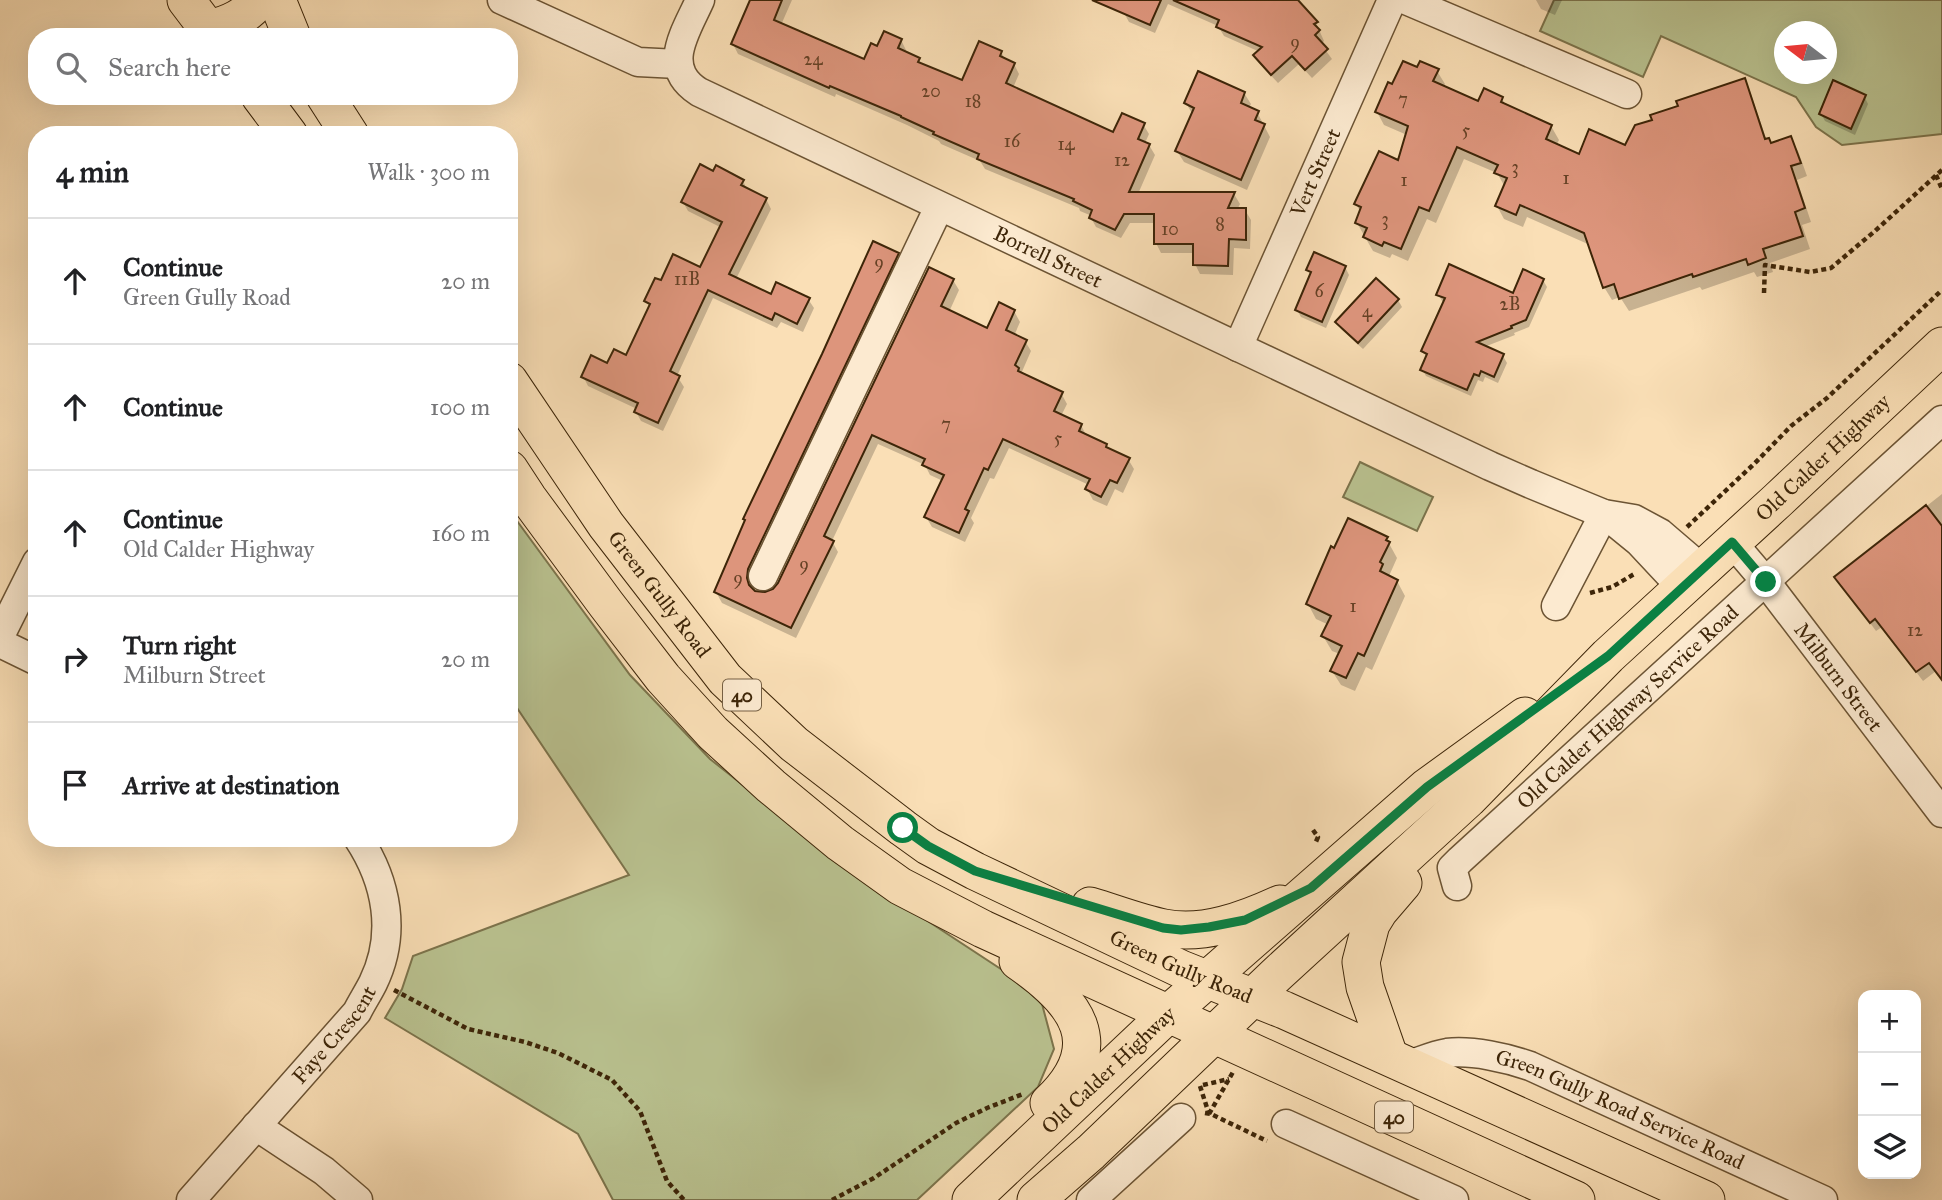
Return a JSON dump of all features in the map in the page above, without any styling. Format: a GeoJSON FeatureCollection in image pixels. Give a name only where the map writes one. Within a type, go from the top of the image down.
{"type":"FeatureCollection","features":[{"type":"Feature","properties":{"kind":"main road"},"geometry":{"type":"LineString","coordinates":[[186,0],[208,28]]}},
{"type":"Feature","properties":{"kind":"main road"},"geometry":{"type":"LineString","coordinates":[[222,28],[245,15],[259,0]]}},
{"type":"Feature","properties":{"kind":"main road"},"geometry":{"type":"LineString","coordinates":[[277,0],[288,28]]}},
{"type":"Feature","properties":{"kind":"main road"},"geometry":{"type":"LineString","coordinates":[[267,105],[282,126]]}},
{"type":"Feature","properties":{"kind":"main road"},"geometry":{"type":"LineString","coordinates":[[332,105],[344,126]]}},
{"type":"Feature","properties":{"kind":"main road","name":"Old Calder Highway"},"geometry":{"type":"LineString","coordinates":[[1036,1200],[1091,1152],[1276,975],[1468,799],[1608,656],[1942,346]]}},
{"type":"Feature","properties":{"kind":"main road","name":"Green Gully Road"},"geometry":{"type":"LineString","coordinates":[[518,394],[606,525],[724,679],[794,744],[928,846],[1207,981],[1254,998],[1399,1061],[1706,1200]]}},
{"type":"Feature","properties":{"kind":"main road","name":"40"},"geometry":{"type":"LineString","coordinates":[[518,483],[663,678],[713,733],[840,843],[900,886],[983,929],[1213,1035],[1239,1064],[1576,1200]]}},
{"type":"Feature","properties":{"kind":"main road","name":"Old Calder Highway"},"geometry":{"type":"LineString","coordinates":[[971,1200],[1168,1014],[1427,787],[1608,656]]}},
{"type":"Feature","properties":{"kind":"main road"},"geometry":{"type":"LineString","coordinates":[[1399,1061],[1365,987],[1361,962],[1365,942],[1379,911],[1404,883],[1468,799]]}},
{"type":"Feature","properties":{"kind":"main road"},"geometry":{"type":"LineString","coordinates":[[975,871],[1153,925],[1181,930],[1245,920],[1311,888]]}},
{"type":"Feature","properties":{"kind":"main road"},"geometry":{"type":"LineString","coordinates":[[939,906],[1053,987],[1072,1009],[1079,1023],[1082,1045],[1078,1065],[1069,1083],[946,1200]]}},
{"type":"Feature","properties":{"kind":"street"},"geometry":{"type":"LineString","coordinates":[[502,0],[638,62],[678,64],[682,40],[700,0]]}},
{"type":"Feature","properties":{"kind":"street","name":"Vert Street"},"geometry":{"type":"LineString","coordinates":[[1238,346],[1392,0]]}},
{"type":"Feature","properties":{"kind":"street"},"geometry":{"type":"LineString","coordinates":[[1406,0],[1627,94]]}},
{"type":"Feature","properties":{"kind":"street","name":"Borrell Street"},"geometry":{"type":"LineString","coordinates":[[678,64],[681,76],[688,86],[699,92],[1500,470],[1604,514],[1639,542],[1663,550],[1692,579]]}},
{"type":"Feature","properties":{"kind":"street"},"geometry":{"type":"LineString","coordinates":[[763,576],[939,206]]}},
{"type":"Feature","properties":{"kind":"street","name":"Old Calder Highway Service Road"},"geometry":{"type":"LineString","coordinates":[[1457,886],[1452,868],[1460,860],[1942,420]]}},
{"type":"Feature","properties":{"kind":"street"},"geometry":{"type":"LineString","coordinates":[[1560,598],[1604,514]]}},
{"type":"Feature","properties":{"kind":"street","name":"Milburn Street"},"geometry":{"type":"LineString","coordinates":[[1732,542],[1766,582],[1942,813]]}},
{"type":"Feature","properties":{"kind":"street"},"geometry":{"type":"LineString","coordinates":[[0,636],[28,580]]}},
{"type":"Feature","properties":{"kind":"street"},"geometry":{"type":"LineString","coordinates":[[0,643],[28,657]]}},
{"type":"Feature","properties":{"kind":"street","name":"Faye Crescent"},"geometry":{"type":"LineString","coordinates":[[191,1200],[357,1012],[374,982],[386,941],[386,910],[381,885],[363,847]]}},
{"type":"Feature","properties":{"kind":"street","name":"Green Gully Road Service Road"},"geometry":{"type":"LineString","coordinates":[[1399,1061],[1448,1053],[1494,1056],[1530,1066],[1823,1200]]}},
{"type":"Feature","properties":{"kind":"street"},"geometry":{"type":"LineString","coordinates":[[1091,1200],[1190,1116]]}},
{"type":"Feature","properties":{"kind":"street"},"geometry":{"type":"LineString","coordinates":[[256,1126],[324,1171],[359,1200]]}},
{"type":"Feature","properties":{"kind":"street"},"geometry":{"type":"LineString","coordinates":[[1277,1133],[1454,1200]]}},
{"type":"Feature","properties":{"kind":"path"},"geometry":{"type":"LineString","coordinates":[[1764,293],[1765,265],[1810,272],[1831,268],[1942,170]]}},
{"type":"Feature","properties":{"kind":"path"},"geometry":{"type":"LineString","coordinates":[[1936,175],[1942,189]]}},
{"type":"Feature","properties":{"kind":"path"},"geometry":{"type":"LineString","coordinates":[[1560,598],[1612,587],[1635,575],[1791,426],[1827,398],[1942,290]]}},
{"type":"Feature","properties":{"kind":"path"},"geometry":{"type":"LineString","coordinates":[[374,982],[397,991],[468,1029],[525,1042],[558,1053],[612,1080],[640,1111],[667,1181],[684,1200]]}},
{"type":"Feature","properties":{"kind":"path"},"geometry":{"type":"LineString","coordinates":[[1200,1086],[1239,1064]]}},
{"type":"Feature","properties":{"kind":"path"},"geometry":{"type":"LineString","coordinates":[[1209,1114],[1239,1064]]}},
{"type":"Feature","properties":{"kind":"path"},"geometry":{"type":"LineString","coordinates":[[832,1200],[874,1178],[957,1123],[1033,1090]]}},
{"type":"Feature","properties":{"kind":"path"},"geometry":{"type":"LineString","coordinates":[[1190,1116],[1209,1114],[1277,1133]]}},
{"type":"Feature","properties":{"kind":"green space"},"geometry":{"type":"Polygon","coordinates":[[[1554,0],[1942,0],[1942,134],[1842,145],[1816,127],[1796,97],[1661,36],[1643,77],[1540,31],[1554,0]]]}},
{"type":"Feature","properties":{"kind":"green space"},"geometry":{"type":"Polygon","coordinates":[[[1360,462],[1433,497],[1417,531],[1343,497],[1360,462]]]}},
{"type":"Feature","properties":{"kind":"green space"},"geometry":{"type":"Polygon","coordinates":[[[518,522],[630,675],[710,759],[850,870],[1016,979],[1042,1004],[1054,1049],[1038,1087],[917,1200],[613,1200],[578,1134],[385,1018],[402,989],[413,956],[629,875],[518,709],[518,522]]]}},
{"type":"Feature","properties":{"kind":"building"},"geometry":{"type":"Polygon","coordinates":[[[750,0],[782,0],[774,20],[864,59],[871,43],[877,46],[884,31],[902,39],[898,48],[920,58],[918,62],[962,80],[979,41],[1002,51],[1000,56],[1015,63],[1006,83],[1113,132],[1122,113],[1145,123],[1138,139],[1150,144],[1129,192],[1235,192],[1228,208],[1246,208],[1246,240],[1229,239],[1228,266],[1193,265],[1193,244],[1154,244],[1154,214],[1124,214],[1115,230],[1089,218],[1092,210],[1073,201],[1074,199],[977,159],[979,154],[933,134],[934,132],[901,116],[830,86],[829,88],[731,44],[750,0]]]}},
{"type":"Feature","properties":{"kind":"building"},"geometry":{"type":"Polygon","coordinates":[[[1092,0],[1161,0],[1150,25],[1092,0]]]}},
{"type":"Feature","properties":{"kind":"building"},"geometry":{"type":"Polygon","coordinates":[[[1173,0],[1298,0],[1318,22],[1314,24],[1320,30],[1315,35],[1328,49],[1305,70],[1292,56],[1271,75],[1253,55],[1262,47],[1216,27],[1219,20],[1173,0]]]}},
{"type":"Feature","properties":{"kind":"building"},"geometry":{"type":"Polygon","coordinates":[[[1403,61],[1417,67],[1420,61],[1439,69],[1433,81],[1478,101],[1484,88],[1503,97],[1501,102],[1552,125],[1546,139],[1579,154],[1589,129],[1625,145],[1635,125],[1652,120],[1650,115],[1678,106],[1676,101],[1745,78],[1765,139],[1769,138],[1771,143],[1791,136],[1801,163],[1791,166],[1805,208],[1795,212],[1803,236],[1763,249],[1766,258],[1748,265],[1746,259],[1619,299],[1614,284],[1603,288],[1584,233],[1520,205],[1516,215],[1495,206],[1507,178],[1494,173],[1498,165],[1457,147],[1429,211],[1419,207],[1401,249],[1384,242],[1382,246],[1363,237],[1367,228],[1355,223],[1361,207],[1354,204],[1379,151],[1398,160],[1408,126],[1375,112],[1388,82],[1392,84],[1403,61]]]}},
{"type":"Feature","properties":{"kind":"building"},"geometry":{"type":"Polygon","coordinates":[[[1198,71],[1245,92],[1241,103],[1259,111],[1255,120],[1265,124],[1241,180],[1175,151],[1194,108],[1184,103],[1198,71]]]}},
{"type":"Feature","properties":{"kind":"building"},"geometry":{"type":"Polygon","coordinates":[[[1837,82],[1866,95],[1851,129],[1819,114],[1831,84],[1837,82]]]}},
{"type":"Feature","properties":{"kind":"building"},"geometry":{"type":"Polygon","coordinates":[[[700,164],[713,171],[716,165],[744,180],[741,185],[767,198],[729,274],[771,294],[776,282],[810,298],[797,324],[775,313],[772,320],[708,290],[670,371],[680,376],[658,423],[634,412],[638,403],[581,377],[591,355],[607,363],[614,349],[626,355],[650,304],[644,301],[655,278],[661,280],[673,254],[700,267],[722,222],[681,202],[700,164]]]}},
{"type":"Feature","properties":{"kind":"building"},"geometry":{"type":"Polygon","coordinates":[[[873,241],[899,253],[748,569],[749,585],[755,591],[765,592],[778,583],[929,267],[954,279],[941,306],[987,328],[999,302],[1015,310],[1006,330],[1027,340],[1015,365],[1019,368],[1018,371],[1063,392],[1054,411],[1082,424],[1079,431],[1130,458],[1117,483],[1110,480],[1101,497],[1085,489],[1090,479],[1003,439],[988,470],[984,468],[965,509],[969,511],[959,533],[924,517],[944,475],[922,465],[925,459],[872,435],[824,536],[834,541],[791,628],[714,592],[745,520],[743,519],[873,241]]]}},
{"type":"Feature","properties":{"kind":"building"},"geometry":{"type":"Polygon","coordinates":[[[1314,252],[1346,266],[1322,322],[1295,310],[1311,272],[1306,270],[1314,252]]]}},
{"type":"Feature","properties":{"kind":"building"},"geometry":{"type":"Polygon","coordinates":[[[1449,264],[1513,293],[1523,269],[1544,279],[1526,320],[1477,342],[1504,354],[1494,377],[1481,371],[1479,376],[1474,374],[1467,390],[1420,370],[1427,354],[1421,351],[1445,298],[1436,295],[1449,264]]]}},
{"type":"Feature","properties":{"kind":"building"},"geometry":{"type":"Polygon","coordinates":[[[1376,278],[1399,299],[1358,343],[1335,322],[1376,278]]]}},
{"type":"Feature","properties":{"kind":"building"},"geometry":{"type":"Polygon","coordinates":[[[1926,505],[1942,526],[1942,680],[1929,663],[1916,672],[1875,619],[1870,623],[1834,577],[1926,505]]]}},
{"type":"Feature","properties":{"kind":"building"},"geometry":{"type":"Polygon","coordinates":[[[1348,518],[1388,537],[1386,540],[1390,542],[1380,562],[1383,564],[1380,571],[1398,580],[1364,656],[1358,653],[1346,678],[1330,671],[1342,646],[1321,636],[1331,616],[1306,604],[1331,546],[1334,548],[1348,518]]]}},
{"type":"Feature","properties":{"kind":"route"},"geometry":{"type":"LineString","coordinates":[[903,828],[928,846],[975,871],[1163,928],[1181,930],[1245,920],[1311,888],[1427,787],[1608,656],[1732,542],[1766,582]]}}]}
